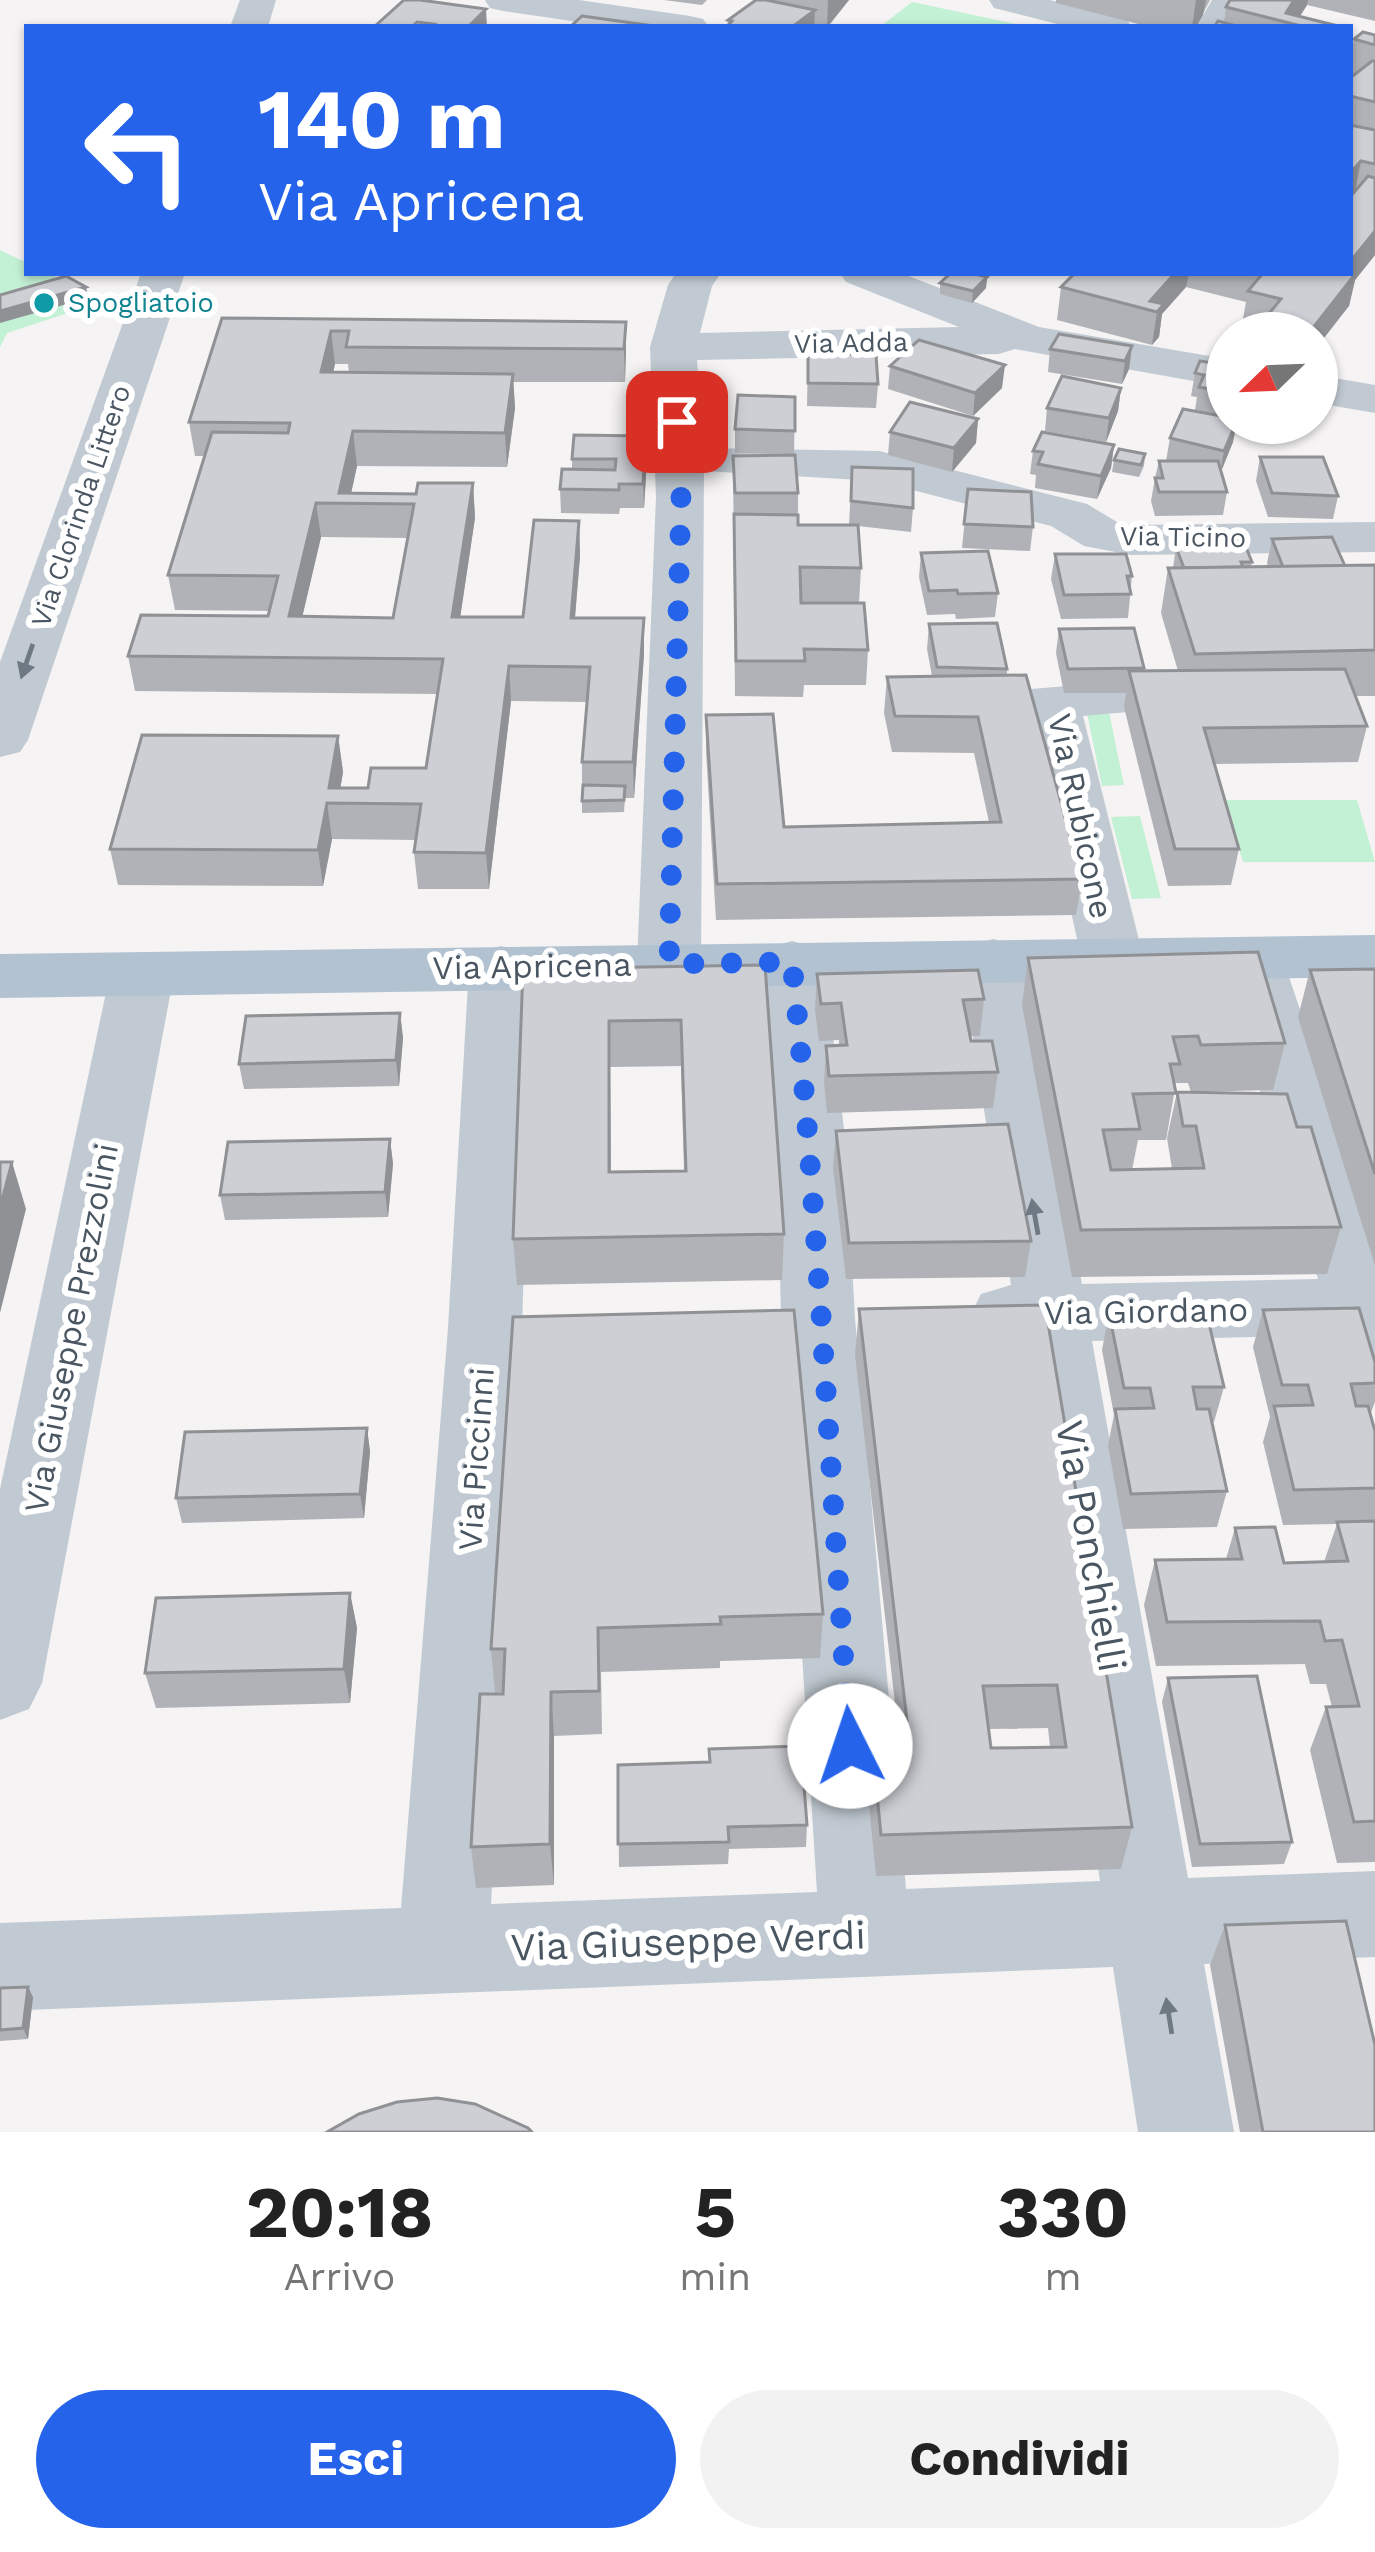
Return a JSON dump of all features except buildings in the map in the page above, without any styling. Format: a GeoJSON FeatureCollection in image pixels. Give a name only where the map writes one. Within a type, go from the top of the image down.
{"type":"FeatureCollection","features":[{"type":"Feature","properties":{"kind":"main road","name":"Via Apricena"},"geometry":{"type":"LineString","coordinates":[[0,976],[1368,952]]}},
{"type":"Feature","properties":{"kind":"street"},"geometry":{"type":"LineString","coordinates":[[503,0],[669,24]]}},
{"type":"Feature","properties":{"kind":"street"},"geometry":{"type":"LineString","coordinates":[[1020,2],[1102,24]]}},
{"type":"Feature","properties":{"kind":"street","name":"Via Clorinda Littero"},"geometry":{"type":"LineString","coordinates":[[0,740],[162,276]]}},
{"type":"Feature","properties":{"kind":"street"},"geometry":{"type":"LineString","coordinates":[[669,964],[681,497],[673,347],[697,276]]}},
{"type":"Feature","properties":{"kind":"street"},"geometry":{"type":"LineString","coordinates":[[870,276],[1029,339],[1206,369]]}},
{"type":"Feature","properties":{"kind":"street","name":"Via Adda"},"geometry":{"type":"LineString","coordinates":[[673,347],[1029,339]]}},
{"type":"Feature","properties":{"kind":"street"},"geometry":{"type":"LineString","coordinates":[[1338,393],[1375,399]]}},
{"type":"Feature","properties":{"kind":"street","name":"Via Ticino"},"geometry":{"type":"LineString","coordinates":[[716,459],[879,466],[1069,515],[1102,535],[1131,540],[1375,537]]}},
{"type":"Feature","properties":{"kind":"street","name":"Via Rubicone"},"geometry":{"type":"LineString","coordinates":[[1112,956],[1051,701],[1153,696]]}},
{"type":"Feature","properties":{"kind":"street"},"geometry":{"type":"LineString","coordinates":[[1250,956],[1371,1318]]}},
{"type":"Feature","properties":{"kind":"street","name":"Via Ponchielli"},"geometry":{"type":"LineString","coordinates":[[993,961],[986,1137],[1051,1313],[1186,2132]]}},
{"type":"Feature","properties":{"kind":"street"},"geometry":{"type":"LineString","coordinates":[[792,962],[846,1137],[865,1936]]}},
{"type":"Feature","properties":{"kind":"street","name":"Via Piccinni"},"geometry":{"type":"LineString","coordinates":[[442,1949],[521,1327],[501,967]]}},
{"type":"Feature","properties":{"kind":"street","name":"Via Giuseppe Prezzolini"},"geometry":{"type":"LineString","coordinates":[[0,1682],[142,974]]}},
{"type":"Feature","properties":{"kind":"street","name":"Via Giordano"},"geometry":{"type":"LineString","coordinates":[[847,1318],[1051,1313],[1371,1318]]}},
{"type":"Feature","properties":{"kind":"street","name":"Via Giuseppe Verdi"},"geometry":{"type":"LineString","coordinates":[[0,1967],[1375,1914]]}},
{"type":"Feature","properties":{"kind":"green space"},"geometry":{"type":"Polygon","coordinates":[[[912,2],[1016,24],[884,24],[912,2]]]}},
{"type":"Feature","properties":{"kind":"green space"},"geometry":{"type":"Polygon","coordinates":[[[0,250],[24,262],[24,276],[53,276],[104,301],[7,333],[0,347],[0,250]]]}},
{"type":"Feature","properties":{"kind":"green space"},"geometry":{"type":"Polygon","coordinates":[[[1109,712],[1124,785],[1102,786],[1087,713],[1109,712]]]}},
{"type":"Feature","properties":{"kind":"green space"},"geometry":{"type":"Polygon","coordinates":[[[1225,800],[1357,800],[1375,862],[1243,862],[1225,800]]]}},
{"type":"Feature","properties":{"kind":"green space"},"geometry":{"type":"Polygon","coordinates":[[[1140,816],[1161,898],[1132,899],[1111,817],[1140,816]]]}},
{"type":"Feature","properties":{"kind":"place","name":"Spogliatoio"},"geometry":{"type":"Point","coordinates":[44,303]}},
{"type":"Feature","properties":{"kind":"route"},"geometry":{"type":"LineString","coordinates":[[677,422],[681,497],[669,964],[792,962],[811,1137],[818,1319],[850,1746]]}}]}
